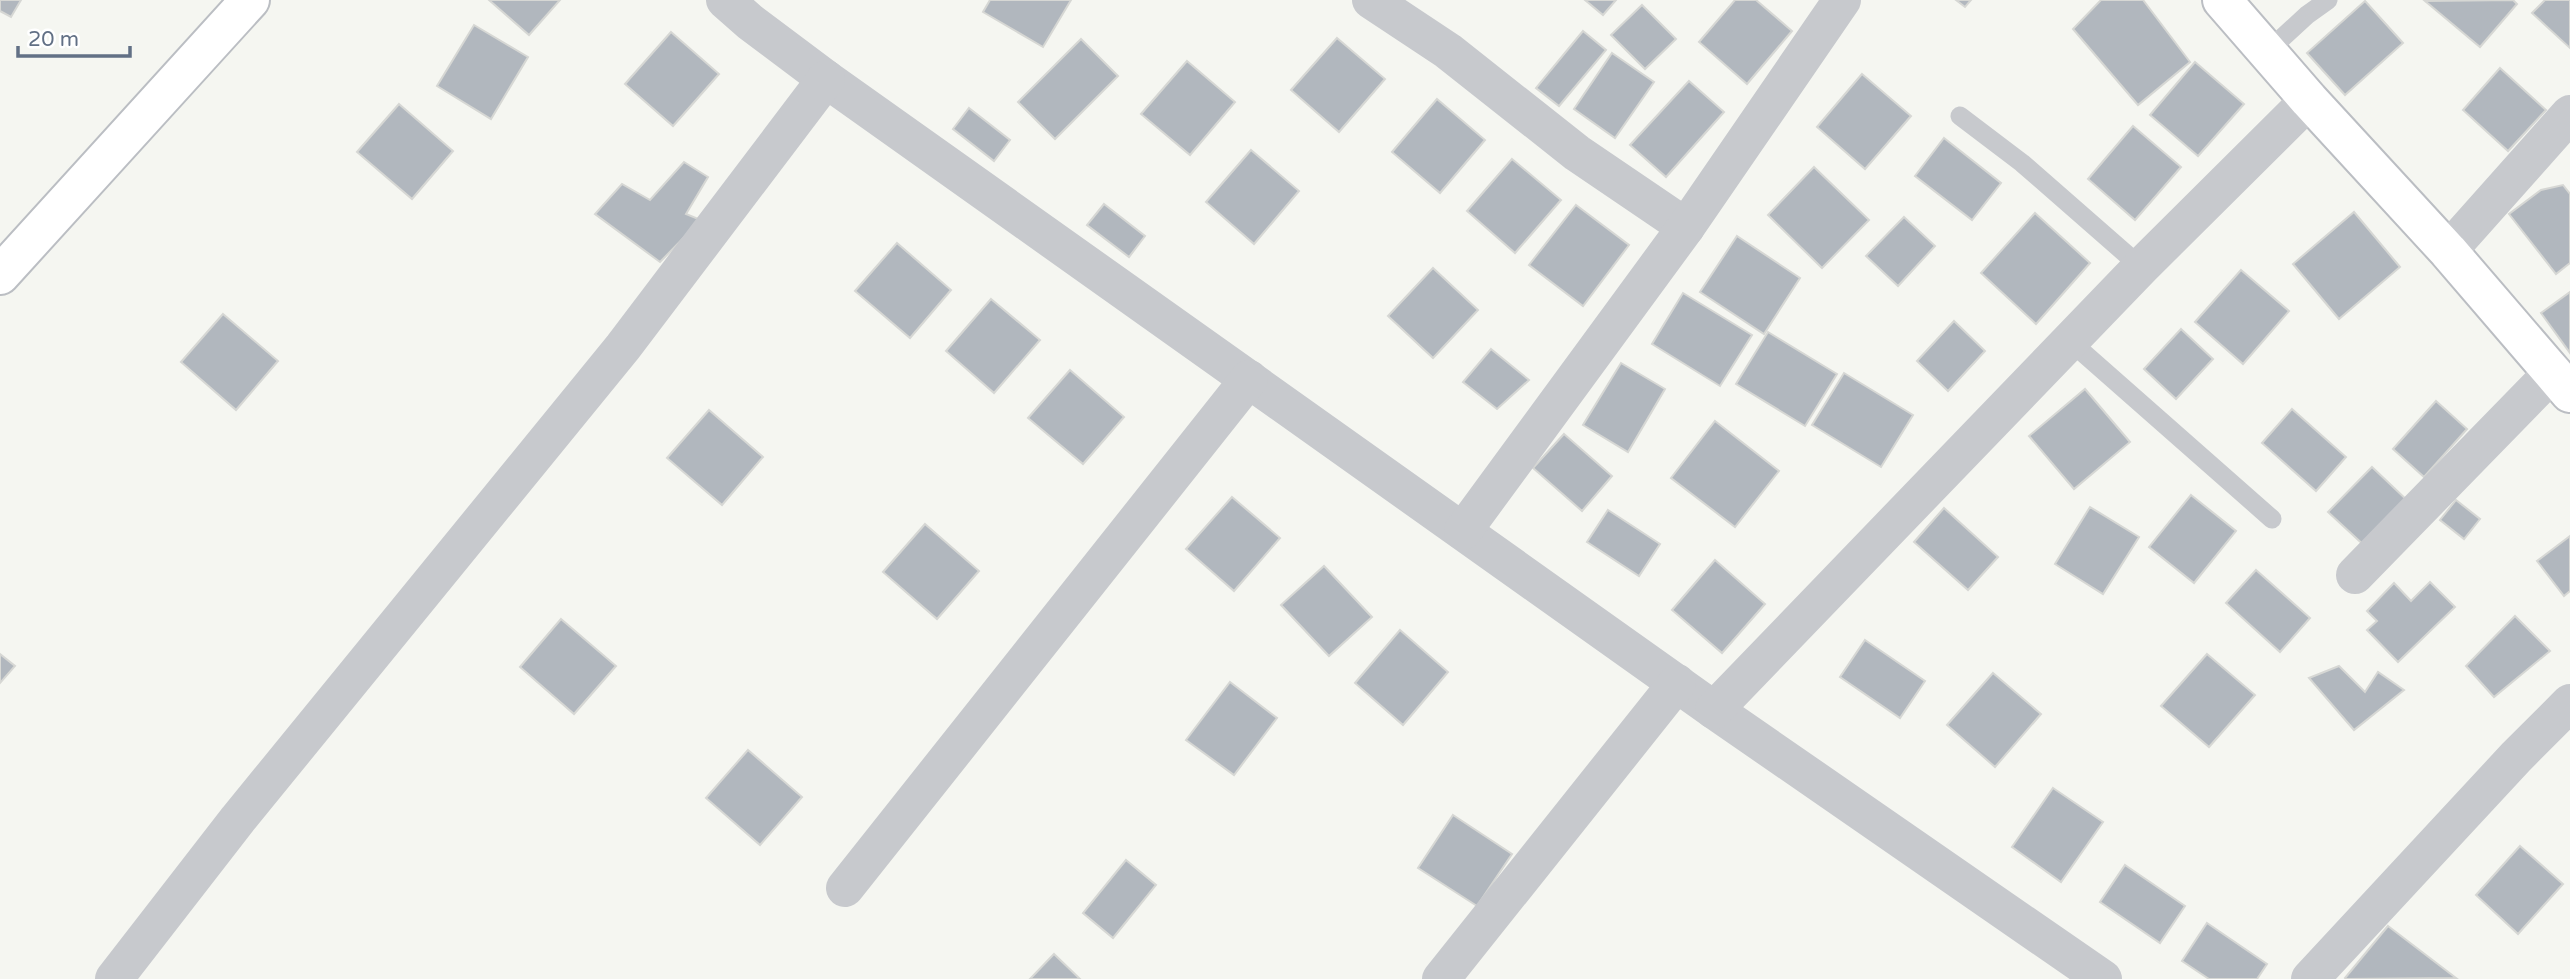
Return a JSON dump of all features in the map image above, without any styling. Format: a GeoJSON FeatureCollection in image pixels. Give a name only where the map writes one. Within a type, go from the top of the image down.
{"type":"FeatureCollection","features":[{"type":"Feature","properties":{"kind":"street"},"geometry":{"type":"LineString","coordinates":[[0,275],[250,0]]}},
{"type":"Feature","properties":{"kind":"street"},"geometry":{"type":"LineString","coordinates":[[725,0],[826,79],[1714,710],[2103,979]]}},
{"type":"Feature","properties":{"kind":"street"},"geometry":{"type":"LineString","coordinates":[[1371,0],[1448,51],[1577,153],[1686,226]]}},
{"type":"Feature","properties":{"kind":"street"},"geometry":{"type":"LineString","coordinates":[[2222,0],[2309,100],[2448,251],[2561,382],[2355,575]]}},
{"type":"Feature","properties":{"kind":"street"},"geometry":{"type":"LineString","coordinates":[[1463,531],[1686,226],[1828,5]]}},
{"type":"Feature","properties":{"kind":"street"},"geometry":{"type":"LineString","coordinates":[[114,979],[238,819],[623,346],[826,79]]}},
{"type":"Feature","properties":{"kind":"street"},"geometry":{"type":"LineString","coordinates":[[1714,710],[2141,267],[2309,100]]}},
{"type":"Feature","properties":{"kind":"street"},"geometry":{"type":"LineString","coordinates":[[2448,251],[2570,114]]}},
{"type":"Feature","properties":{"kind":"street"},"geometry":{"type":"LineString","coordinates":[[845,888],[1249,379]]}},
{"type":"Feature","properties":{"kind":"street"},"geometry":{"type":"LineString","coordinates":[[1441,979],[1677,683]]}},
{"type":"Feature","properties":{"kind":"street"},"geometry":{"type":"LineString","coordinates":[[2310,979],[2516,757],[2570,703]]}},
{"type":"Feature","properties":{"kind":"lane"},"geometry":{"type":"LineString","coordinates":[[2268,51],[2307,15],[2328,0]]}},
{"type":"Feature","properties":{"kind":"lane"},"geometry":{"type":"LineString","coordinates":[[1960,116],[2022,163],[2141,267]]}},
{"type":"Feature","properties":{"kind":"lane"},"geometry":{"type":"LineString","coordinates":[[2070,342],[2272,519]]}},
{"type":"Feature","properties":{"kind":"building"},"geometry":{"type":"Polygon","coordinates":[[[0,0],[21,0],[11,17],[0,11],[0,0]]]}},
{"type":"Feature","properties":{"kind":"building"},"geometry":{"type":"Polygon","coordinates":[[[489,0],[560,0],[529,35],[489,0]]]}},
{"type":"Feature","properties":{"kind":"building"},"geometry":{"type":"Polygon","coordinates":[[[990,0],[1071,0],[1043,47],[983,12],[990,0]]]}},
{"type":"Feature","properties":{"kind":"building"},"geometry":{"type":"Polygon","coordinates":[[[1585,0],[1616,0],[1603,15],[1585,0]]]}},
{"type":"Feature","properties":{"kind":"building"},"geometry":{"type":"Polygon","coordinates":[[[1735,0],[1756,0],[1792,31],[1747,84],[1699,42],[1735,0]]]}},
{"type":"Feature","properties":{"kind":"building"},"geometry":{"type":"Polygon","coordinates":[[[1956,0],[1971,0],[1965,7],[1956,0]]]}},
{"type":"Feature","properties":{"kind":"building"},"geometry":{"type":"Polygon","coordinates":[[[2101,0],[2143,0],[2190,62],[2138,105],[2073,29],[2101,0]]]}},
{"type":"Feature","properties":{"kind":"building"},"geometry":{"type":"Polygon","coordinates":[[[2513,0],[2517,4],[2480,47],[2425,1],[2513,0]]]}},
{"type":"Feature","properties":{"kind":"building"},"geometry":{"type":"Polygon","coordinates":[[[2545,0],[2570,0],[2570,48],[2532,13],[2545,0]]]}},
{"type":"Feature","properties":{"kind":"building"},"geometry":{"type":"Polygon","coordinates":[[[2365,1],[2403,43],[2345,95],[2307,53],[2365,1]]]}},
{"type":"Feature","properties":{"kind":"building"},"geometry":{"type":"Polygon","coordinates":[[[1642,5],[1676,39],[1645,69],[1611,35],[1642,5]]]}},
{"type":"Feature","properties":{"kind":"building"},"geometry":{"type":"Polygon","coordinates":[[[474,25],[528,57],[491,119],[437,86],[474,25]]]}},
{"type":"Feature","properties":{"kind":"building"},"geometry":{"type":"Polygon","coordinates":[[[1583,31],[1606,50],[1559,106],[1536,88],[1583,31]]]}},
{"type":"Feature","properties":{"kind":"building"},"geometry":{"type":"Polygon","coordinates":[[[671,32],[719,74],[673,126],[625,84],[671,32]]]}},
{"type":"Feature","properties":{"kind":"building"},"geometry":{"type":"Polygon","coordinates":[[[1337,38],[1385,79],[1339,132],[1291,90],[1337,38]]]}},
{"type":"Feature","properties":{"kind":"building"},"geometry":{"type":"Polygon","coordinates":[[[1081,39],[1118,76],[1055,139],[1018,102],[1081,39]]]}},
{"type":"Feature","properties":{"kind":"building"},"geometry":{"type":"Polygon","coordinates":[[[1612,53],[1654,82],[1615,138],[1574,109],[1612,53]]]}},
{"type":"Feature","properties":{"kind":"building"},"geometry":{"type":"Polygon","coordinates":[[[1187,61],[1235,102],[1190,155],[1141,114],[1187,61]]]}},
{"type":"Feature","properties":{"kind":"building"},"geometry":{"type":"Polygon","coordinates":[[[2195,62],[2244,104],[2198,156],[2150,115],[2195,62]]]}},
{"type":"Feature","properties":{"kind":"building"},"geometry":{"type":"Polygon","coordinates":[[[2500,68],[2546,110],[2508,151],[2463,110],[2500,68]]]}},
{"type":"Feature","properties":{"kind":"building"},"geometry":{"type":"Polygon","coordinates":[[[1862,74],[1911,116],[1865,169],[1817,127],[1862,74]]]}},
{"type":"Feature","properties":{"kind":"building"},"geometry":{"type":"Polygon","coordinates":[[[1689,81],[1724,112],[1666,177],[1630,145],[1689,81]]]}},
{"type":"Feature","properties":{"kind":"building"},"geometry":{"type":"Polygon","coordinates":[[[1437,99],[1485,140],[1440,193],[1392,152],[1437,99]]]}},
{"type":"Feature","properties":{"kind":"building"},"geometry":{"type":"Polygon","coordinates":[[[399,104],[453,151],[412,199],[357,152],[399,104]]]}},
{"type":"Feature","properties":{"kind":"building"},"geometry":{"type":"Polygon","coordinates":[[[969,108],[1010,140],[994,161],[953,129],[969,108]]]}},
{"type":"Feature","properties":{"kind":"building"},"geometry":{"type":"Polygon","coordinates":[[[2133,126],[2181,167],[2135,220],[2088,179],[2133,126]]]}},
{"type":"Feature","properties":{"kind":"building"},"geometry":{"type":"Polygon","coordinates":[[[1944,138],[2001,183],[1972,220],[1915,176],[1944,138]]]}},
{"type":"Feature","properties":{"kind":"building"},"geometry":{"type":"Polygon","coordinates":[[[1251,150],[1299,191],[1254,244],[1206,202],[1251,150]]]}},
{"type":"Feature","properties":{"kind":"building"},"geometry":{"type":"Polygon","coordinates":[[[1512,159],[1561,200],[1515,253],[1467,211],[1512,159]]]}},
{"type":"Feature","properties":{"kind":"building"},"geometry":{"type":"Polygon","coordinates":[[[684,162],[708,177],[686,214],[701,220],[660,262],[595,214],[622,184],[650,200],[684,162]]]}},
{"type":"Feature","properties":{"kind":"building"},"geometry":{"type":"Polygon","coordinates":[[[1814,167],[1869,220],[1822,268],[1768,215],[1814,167]]]}},
{"type":"Feature","properties":{"kind":"building"},"geometry":{"type":"Polygon","coordinates":[[[2563,185],[2570,194],[2570,263],[2556,274],[2509,214],[2541,190],[2563,185]]]}},
{"type":"Feature","properties":{"kind":"building"},"geometry":{"type":"Polygon","coordinates":[[[1104,204],[1145,236],[1129,257],[1087,225],[1104,204]]]}},
{"type":"Feature","properties":{"kind":"building"},"geometry":{"type":"Polygon","coordinates":[[[1576,205],[1629,245],[1583,306],[1529,265],[1576,205]]]}},
{"type":"Feature","properties":{"kind":"building"},"geometry":{"type":"Polygon","coordinates":[[[2354,212],[2400,267],[2339,319],[2293,264],[2354,212]]]}},
{"type":"Feature","properties":{"kind":"building"},"geometry":{"type":"Polygon","coordinates":[[[2035,213],[2090,263],[2036,324],[1981,273],[2035,213]]]}},
{"type":"Feature","properties":{"kind":"building"},"geometry":{"type":"Polygon","coordinates":[[[1904,217],[1935,246],[1898,286],[1866,256],[1904,217]]]}},
{"type":"Feature","properties":{"kind":"building"},"geometry":{"type":"Polygon","coordinates":[[[1737,236],[1800,278],[1764,334],[1700,292],[1737,236]]]}},
{"type":"Feature","properties":{"kind":"building"},"geometry":{"type":"Polygon","coordinates":[[[897,243],[951,290],[910,338],[855,291],[897,243]]]}},
{"type":"Feature","properties":{"kind":"building"},"geometry":{"type":"Polygon","coordinates":[[[1433,268],[1478,310],[1433,358],[1388,316],[1433,268]]]}},
{"type":"Feature","properties":{"kind":"building"},"geometry":{"type":"Polygon","coordinates":[[[2241,270],[2289,311],[2243,364],[2195,322],[2241,270]]]}},
{"type":"Feature","properties":{"kind":"building"},"geometry":{"type":"Polygon","coordinates":[[[2570,292],[2570,353],[2541,313],[2570,292]]]}},
{"type":"Feature","properties":{"kind":"building"},"geometry":{"type":"Polygon","coordinates":[[[1683,293],[1752,335],[1720,386],[1652,344],[1683,293]]]}},
{"type":"Feature","properties":{"kind":"building"},"geometry":{"type":"Polygon","coordinates":[[[991,299],[1040,340],[994,393],[946,351],[991,299]]]}},
{"type":"Feature","properties":{"kind":"building"},"geometry":{"type":"Polygon","coordinates":[[[223,314],[278,361],[236,410],[181,362],[223,314]]]}},
{"type":"Feature","properties":{"kind":"building"},"geometry":{"type":"Polygon","coordinates":[[[1954,321],[1985,351],[1948,391],[1917,361],[1954,321]]]}},
{"type":"Feature","properties":{"kind":"building"},"geometry":{"type":"Polygon","coordinates":[[[2181,329],[2213,359],[2176,399],[2144,369],[2181,329]]]}},
{"type":"Feature","properties":{"kind":"building"},"geometry":{"type":"Polygon","coordinates":[[[1768,332],[1837,374],[1805,426],[1736,384],[1768,332]]]}},
{"type":"Feature","properties":{"kind":"building"},"geometry":{"type":"Polygon","coordinates":[[[1491,349],[1529,380],[1497,409],[1463,382],[1491,349]]]}},
{"type":"Feature","properties":{"kind":"building"},"geometry":{"type":"Polygon","coordinates":[[[1621,363],[1665,389],[1628,452],[1583,425],[1621,363]]]}},
{"type":"Feature","properties":{"kind":"building"},"geometry":{"type":"Polygon","coordinates":[[[1070,370],[1124,417],[1083,464],[1028,418],[1070,370]]]}},
{"type":"Feature","properties":{"kind":"building"},"geometry":{"type":"Polygon","coordinates":[[[1844,373],[1913,415],[1881,467],[1812,425],[1844,373]]]}},
{"type":"Feature","properties":{"kind":"building"},"geometry":{"type":"Polygon","coordinates":[[[2085,389],[2130,442],[2074,489],[2029,436],[2085,389]]]}},
{"type":"Feature","properties":{"kind":"building"},"geometry":{"type":"Polygon","coordinates":[[[2436,401],[2467,429],[2424,477],[2393,449],[2436,401]]]}},
{"type":"Feature","properties":{"kind":"building"},"geometry":{"type":"Polygon","coordinates":[[[2292,409],[2346,457],[2316,491],[2262,443],[2292,409]]]}},
{"type":"Feature","properties":{"kind":"building"},"geometry":{"type":"Polygon","coordinates":[[[709,410],[763,457],[722,505],[667,458],[709,410]]]}},
{"type":"Feature","properties":{"kind":"building"},"geometry":{"type":"Polygon","coordinates":[[[1715,421],[1779,471],[1735,527],[1671,478],[1715,421]]]}},
{"type":"Feature","properties":{"kind":"building"},"geometry":{"type":"Polygon","coordinates":[[[1564,434],[1612,476],[1582,511],[1533,468],[1564,434]]]}},
{"type":"Feature","properties":{"kind":"building"},"geometry":{"type":"Polygon","coordinates":[[[2372,467],[2410,503],[2367,548],[2328,512],[2372,467]]]}},
{"type":"Feature","properties":{"kind":"building"},"geometry":{"type":"Polygon","coordinates":[[[2191,495],[2236,531],[2194,583],[2149,547],[2191,495]]]}},
{"type":"Feature","properties":{"kind":"building"},"geometry":{"type":"Polygon","coordinates":[[[1232,497],[1280,538],[1234,591],[1186,549],[1232,497]]]}},
{"type":"Feature","properties":{"kind":"building"},"geometry":{"type":"Polygon","coordinates":[[[2456,500],[2480,519],[2464,539],[2440,520],[2456,500]]]}},
{"type":"Feature","properties":{"kind":"building"},"geometry":{"type":"Polygon","coordinates":[[[2090,507],[2139,537],[2103,594],[2055,564],[2090,507]]]}},
{"type":"Feature","properties":{"kind":"building"},"geometry":{"type":"Polygon","coordinates":[[[1944,508],[1998,557],[1968,590],[1914,542],[1944,508]]]}},
{"type":"Feature","properties":{"kind":"building"},"geometry":{"type":"Polygon","coordinates":[[[1608,510],[1660,544],[1639,576],[1587,542],[1608,510]]]}},
{"type":"Feature","properties":{"kind":"building"},"geometry":{"type":"Polygon","coordinates":[[[925,524],[979,571],[937,619],[883,572],[925,524]]]}},
{"type":"Feature","properties":{"kind":"building"},"geometry":{"type":"Polygon","coordinates":[[[2570,536],[2570,591],[2564,596],[2537,561],[2570,536]]]}},
{"type":"Feature","properties":{"kind":"building"},"geometry":{"type":"Polygon","coordinates":[[[1715,560],[1765,604],[1722,653],[1672,610],[1715,560]]]}},
{"type":"Feature","properties":{"kind":"building"},"geometry":{"type":"Polygon","coordinates":[[[1324,566],[1372,617],[1329,656],[1281,605],[1324,566]]]}},
{"type":"Feature","properties":{"kind":"building"},"geometry":{"type":"Polygon","coordinates":[[[2256,570],[2310,618],[2280,652],[2226,603],[2256,570]]]}},
{"type":"Feature","properties":{"kind":"building"},"geometry":{"type":"Polygon","coordinates":[[[2430,582],[2455,607],[2398,662],[2367,630],[2377,621],[2367,611],[2394,583],[2411,601],[2430,582]]]}},
{"type":"Feature","properties":{"kind":"building"},"geometry":{"type":"Polygon","coordinates":[[[2515,616],[2550,651],[2494,697],[2466,666],[2515,616]]]}},
{"type":"Feature","properties":{"kind":"building"},"geometry":{"type":"Polygon","coordinates":[[[561,619],[616,666],[574,714],[520,667],[561,619]]]}},
{"type":"Feature","properties":{"kind":"building"},"geometry":{"type":"Polygon","coordinates":[[[1400,630],[1448,672],[1403,725],[1355,683],[1400,630]]]}},
{"type":"Feature","properties":{"kind":"building"},"geometry":{"type":"Polygon","coordinates":[[[1865,640],[1925,681],[1900,718],[1840,677],[1865,640]]]}},
{"type":"Feature","properties":{"kind":"building"},"geometry":{"type":"Polygon","coordinates":[[[0,654],[15,666],[0,683],[0,654]]]}},
{"type":"Feature","properties":{"kind":"building"},"geometry":{"type":"Polygon","coordinates":[[[2207,654],[2255,695],[2209,747],[2161,706],[2207,654]]]}},
{"type":"Feature","properties":{"kind":"building"},"geometry":{"type":"Polygon","coordinates":[[[2339,666],[2365,692],[2378,672],[2404,690],[2354,730],[2309,678],[2339,666]]]}},
{"type":"Feature","properties":{"kind":"building"},"geometry":{"type":"Polygon","coordinates":[[[1993,673],[2041,714],[1995,767],[1947,725],[1993,673]]]}},
{"type":"Feature","properties":{"kind":"building"},"geometry":{"type":"Polygon","coordinates":[[[1230,682],[1277,718],[1234,775],[1186,740],[1230,682]]]}},
{"type":"Feature","properties":{"kind":"building"},"geometry":{"type":"Polygon","coordinates":[[[748,750],[802,797],[760,845],[706,798],[748,750]]]}},
{"type":"Feature","properties":{"kind":"building"},"geometry":{"type":"Polygon","coordinates":[[[2053,788],[2103,822],[2061,882],[2012,847],[2053,788]]]}},
{"type":"Feature","properties":{"kind":"building"},"geometry":{"type":"Polygon","coordinates":[[[1453,815],[1512,854],[1477,906],[1418,868],[1453,815]]]}},
{"type":"Feature","properties":{"kind":"building"},"geometry":{"type":"Polygon","coordinates":[[[2520,846],[2563,884],[2518,934],[2476,895],[2520,846]]]}},
{"type":"Feature","properties":{"kind":"building"},"geometry":{"type":"Polygon","coordinates":[[[1126,860],[1156,885],[1113,938],[1083,913],[1126,860]]]}},
{"type":"Feature","properties":{"kind":"building"},"geometry":{"type":"Polygon","coordinates":[[[2125,865],[2185,906],[2160,943],[2100,902],[2125,865]]]}},
{"type":"Feature","properties":{"kind":"building"},"geometry":{"type":"Polygon","coordinates":[[[2207,923],[2267,964],[2257,979],[2209,979],[2182,961],[2207,923]]]}},
{"type":"Feature","properties":{"kind":"building"},"geometry":{"type":"Polygon","coordinates":[[[2388,926],[2456,978],[2346,979],[2388,926]]]}},
{"type":"Feature","properties":{"kind":"building"},"geometry":{"type":"Polygon","coordinates":[[[1054,954],[1080,979],[1030,979],[1054,954]]]}}]}
